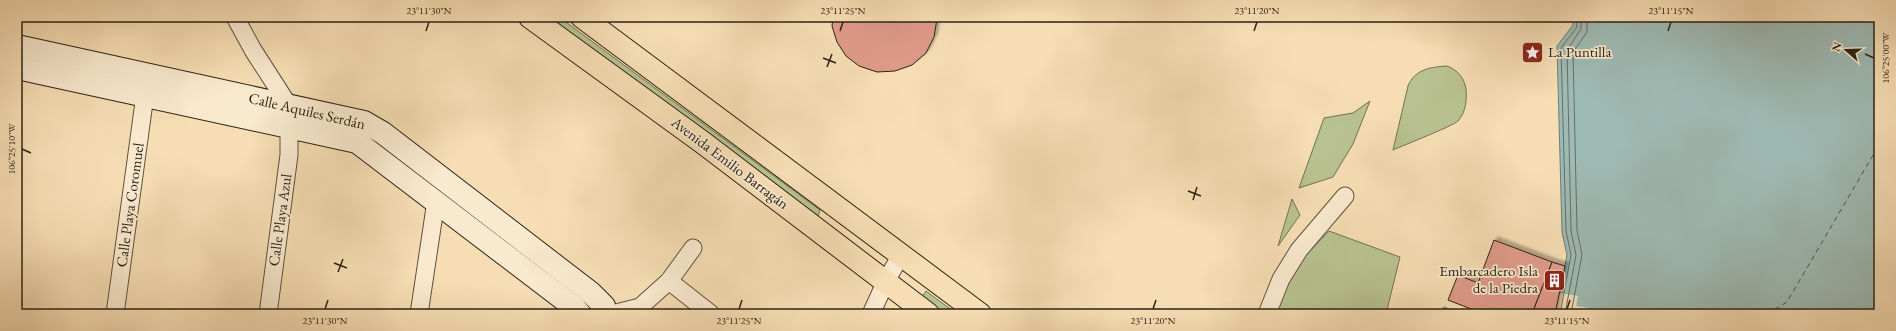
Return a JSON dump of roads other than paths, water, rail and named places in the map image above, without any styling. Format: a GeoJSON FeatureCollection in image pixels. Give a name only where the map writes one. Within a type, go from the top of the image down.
{"type":"FeatureCollection","features":[{"type":"Feature","properties":{"kind":"main road","name":"Avenida Emilio Barragán"},"geometry":{"type":"LineString","coordinates":[[530,17],[702,142],[928,314]]}},
{"type":"Feature","properties":{"kind":"main road","name":"Avenida Emilio Barragán"},"geometry":{"type":"LineString","coordinates":[[582,17],[980,314]]}},
{"type":"Feature","properties":{"kind":"street"},"geometry":{"type":"LineString","coordinates":[[235,17],[289,116]]}},
{"type":"Feature","properties":{"kind":"street","name":"Calle Aquiles Serdán"},"geometry":{"type":"LineString","coordinates":[[17,46],[75,70],[145,95],[289,116],[364,122],[397,144],[591,293],[604,306],[607,314]]}},
{"type":"Feature","properties":{"kind":"street","name":"Calle Aquiles Serdán"},"geometry":{"type":"LineString","coordinates":[[17,68],[75,70],[289,116],[358,142],[385,161],[576,308],[580,314]]}},
{"type":"Feature","properties":{"kind":"street","name":"Calle Playa Coromuel"},"geometry":{"type":"LineString","coordinates":[[115,314],[145,95]]}},
{"type":"Feature","properties":{"kind":"street","name":"Calle Playa Azul"},"geometry":{"type":"LineString","coordinates":[[268,314],[289,155],[289,116]]}},
{"type":"Feature","properties":{"kind":"street"},"geometry":{"type":"LineString","coordinates":[[385,161],[397,144]]}},
{"type":"Feature","properties":{"kind":"street"},"geometry":{"type":"LineString","coordinates":[[1267,314],[1281,279],[1299,250],[1345,196]]}},
{"type":"Feature","properties":{"kind":"street"},"geometry":{"type":"LineString","coordinates":[[419,314],[436,201]]}},
{"type":"Feature","properties":{"kind":"street"},"geometry":{"type":"LineString","coordinates":[[612,314],[640,307],[669,281],[693,248]]}},
{"type":"Feature","properties":{"kind":"street"},"geometry":{"type":"LineString","coordinates":[[871,314],[900,255]]}},
{"type":"Feature","properties":{"kind":"street"},"geometry":{"type":"LineString","coordinates":[[669,281],[712,314]]}},
{"type":"Feature","properties":{"kind":"water"},"geometry":{"type":"Polygon","coordinates":[[[1572,17],[1879,17],[1879,314],[1556,314],[1567,255],[1562,232],[1557,46],[1573,25],[1572,17]]]}},
{"type":"Feature","properties":{"kind":"water"},"geometry":{"type":"Polygon","coordinates":[[[1444,307],[1462,314],[1439,314],[1444,307]]]}},
{"type":"Feature","properties":{"kind":"place","name":"La Puntilla"},"geometry":{"type":"Point","coordinates":[1532,52]}},
{"type":"Feature","properties":{"kind":"place","name":"Embarcadero Isla de la Piedra"},"geometry":{"type":"Point","coordinates":[1554,280]}}]}
